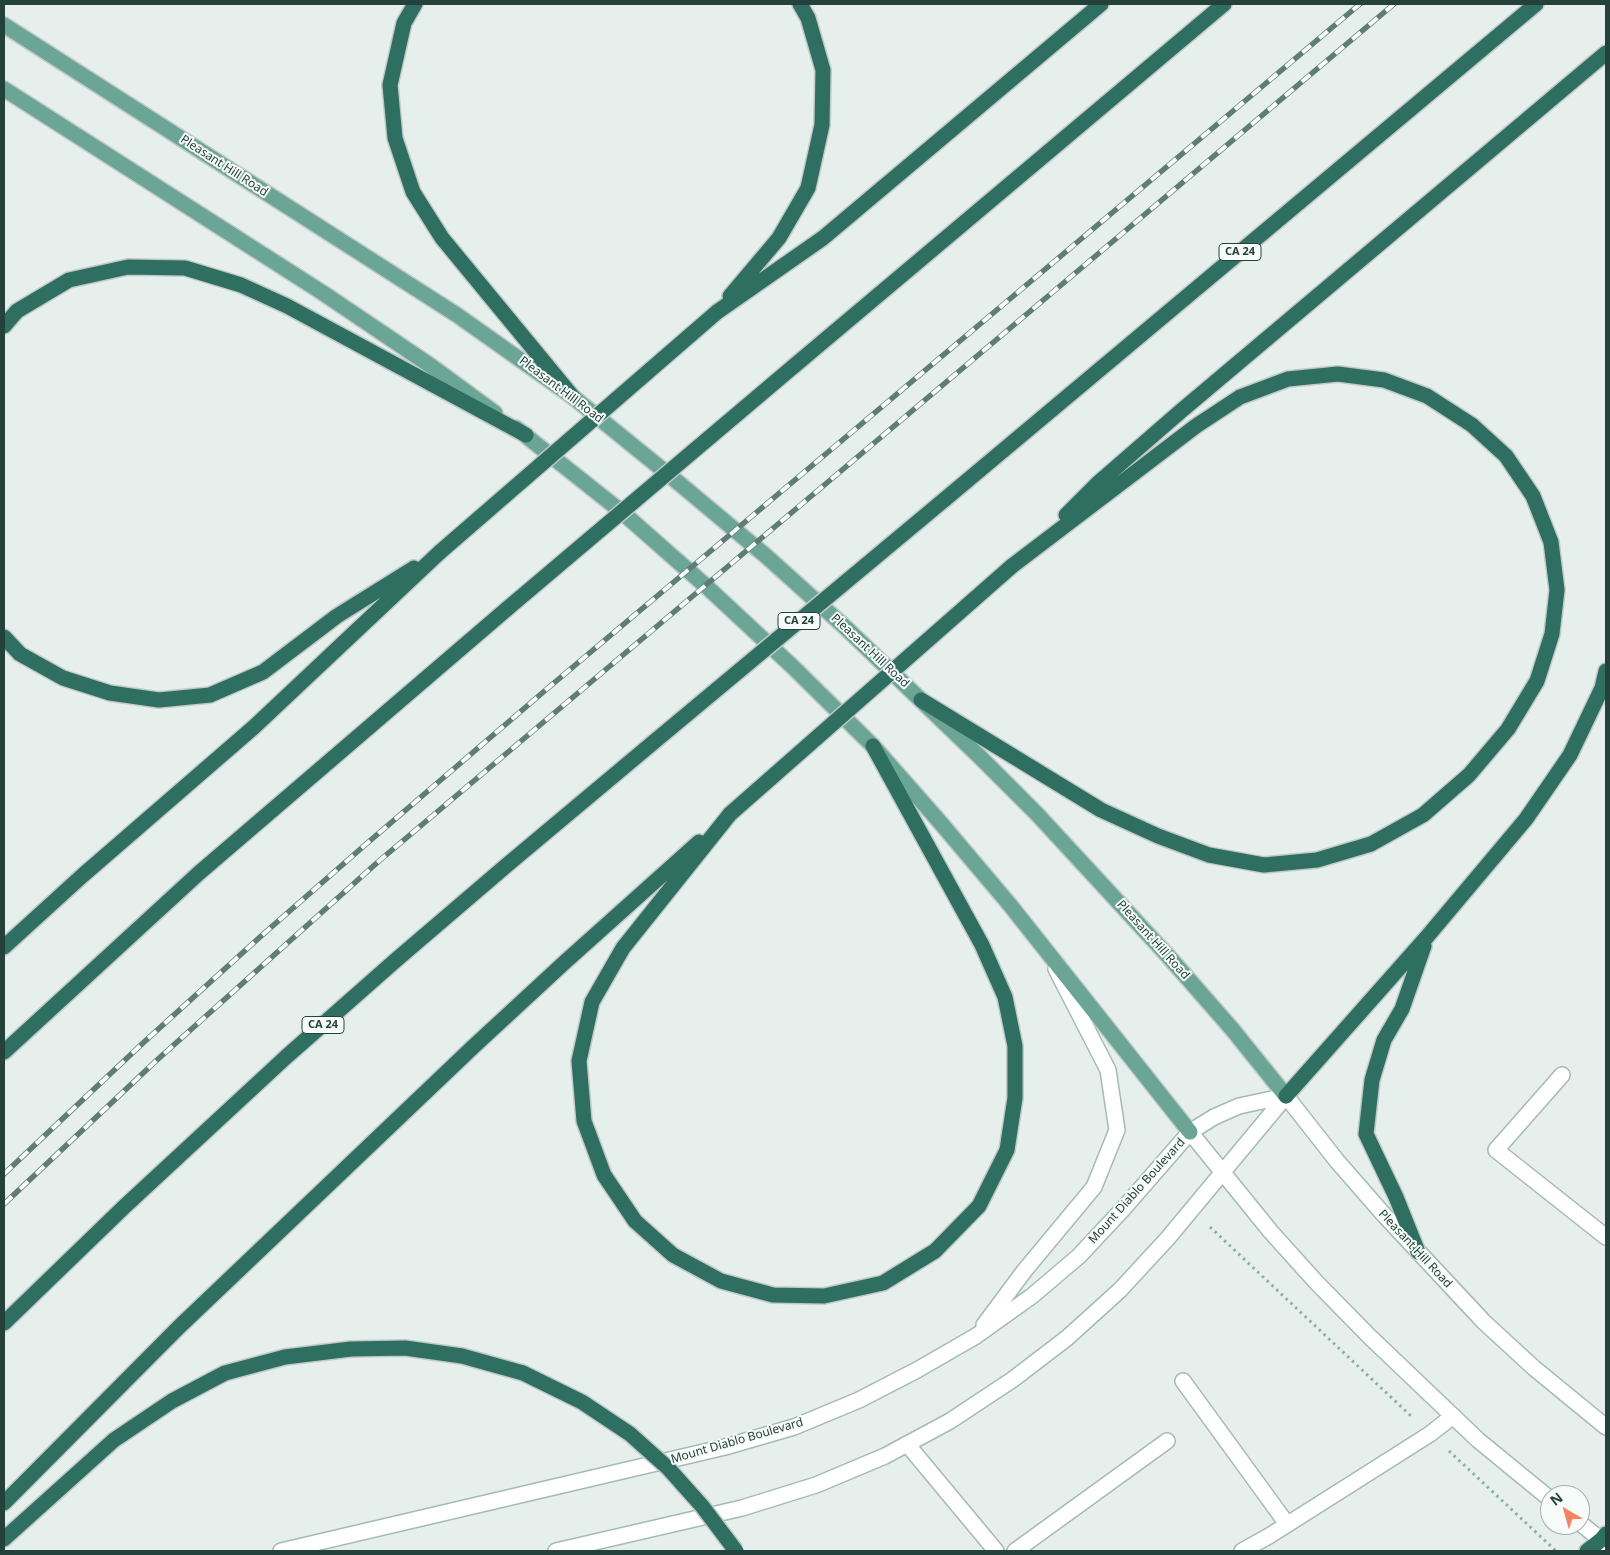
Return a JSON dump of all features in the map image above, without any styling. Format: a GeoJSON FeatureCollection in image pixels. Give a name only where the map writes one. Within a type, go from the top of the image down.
{"type":"FeatureCollection","features":[{"type":"Feature","properties":{"kind":"highway"},"geometry":{"type":"LineString","coordinates":[[415,4],[404,23],[390,85],[395,138],[413,192],[442,238],[573,397]]}},
{"type":"Feature","properties":{"kind":"highway"},"geometry":{"type":"LineString","coordinates":[[717,312],[779,238],[808,188],[822,125],[823,70],[808,18],[800,4]]}},
{"type":"Feature","properties":{"kind":"highway"},"geometry":{"type":"LineString","coordinates":[[4,947],[90,869],[254,728],[440,552],[717,312],[823,238],[1101,4]]}},
{"type":"Feature","properties":{"kind":"highway"},"geometry":{"type":"LineString","coordinates":[[4,1052],[206,867],[508,608],[1224,4]]}},
{"type":"Feature","properties":{"kind":"highway","name":"CA 24"},"geometry":{"type":"LineString","coordinates":[[4,1323],[131,1200],[286,1057],[396,960],[1536,4]]}},
{"type":"Feature","properties":{"kind":"highway"},"geometry":{"type":"LineString","coordinates":[[4,1503],[179,1327],[572,955],[1012,566],[1098,484],[1181,411],[1606,53]]}},
{"type":"Feature","properties":{"kind":"highway"},"geometry":{"type":"LineString","coordinates":[[4,326],[17,311],[69,280],[128,267],[185,268],[241,285],[287,306],[526,435]]}},
{"type":"Feature","properties":{"kind":"highway"},"geometry":{"type":"LineString","coordinates":[[921,700],[1102,810],[1158,836],[1209,856],[1264,865],[1317,860],[1370,844],[1423,815],[1468,775],[1508,729],[1536,681],[1552,634],[1557,590],[1551,542],[1533,496],[1506,456],[1472,425],[1428,396],[1384,380],[1338,374],[1288,379],[1240,397],[1196,426],[1012,566]]}},
{"type":"Feature","properties":{"kind":"highway"},"geometry":{"type":"LineString","coordinates":[[4,637],[20,654],[63,678],[110,693],[159,700],[210,695],[263,672],[336,616],[440,552]]}},
{"type":"Feature","properties":{"kind":"highway"},"geometry":{"type":"LineString","coordinates":[[1286,1096],[1426,938],[1526,819],[1570,755],[1602,688],[1606,672]]}},
{"type":"Feature","properties":{"kind":"highway"},"geometry":{"type":"LineString","coordinates":[[730,814],[623,948],[592,1002],[579,1061],[584,1121],[604,1175],[635,1221],[673,1255],[721,1280],[773,1296],[824,1296],[883,1283],[935,1251],[979,1206],[1007,1150],[1015,1098],[1015,1046],[1005,997],[982,945],[873,746]]}},
{"type":"Feature","properties":{"kind":"highway"},"geometry":{"type":"LineString","coordinates":[[1418,1252],[1396,1197],[1366,1134],[1372,1080],[1384,1040],[1402,1009],[1426,938]]}},
{"type":"Feature","properties":{"kind":"highway"},"geometry":{"type":"LineString","coordinates":[[4,1539],[114,1440],[172,1401],[225,1373],[285,1357],[351,1349],[405,1348],[462,1356],[522,1373],[582,1402],[630,1434],[668,1468],[702,1506],[736,1551]]}},
{"type":"Feature","properties":{"kind":"highway"},"geometry":{"type":"LineString","coordinates":[[1587,1551],[1605,1539]]}},
{"type":"Feature","properties":{"kind":"main road","name":"Pleasant Hill Road"},"geometry":{"type":"LineString","coordinates":[[4,24],[457,315],[573,397],[766,556],[846,628],[1037,814],[1169,957],[1232,1029],[1337,1161],[1418,1252],[1484,1322],[1534,1368],[1606,1427]]}},
{"type":"Feature","properties":{"kind":"main road"},"geometry":{"type":"LineString","coordinates":[[4,89],[324,293],[431,366],[526,435],[623,513],[707,587],[794,668],[873,746],[939,821],[1048,952],[1222,1173],[1317,1282],[1370,1337],[1478,1440],[1540,1491]]}},
{"type":"Feature","properties":{"kind":"main road"},"geometry":{"type":"LineString","coordinates":[[976,1336],[1025,1270],[1094,1187],[1117,1130],[1108,1070],[1048,952]]}},
{"type":"Feature","properties":{"kind":"main road"},"geometry":{"type":"LineString","coordinates":[[1562,1075],[1496,1150],[1606,1237]]}},
{"type":"Feature","properties":{"kind":"main road"},"geometry":{"type":"LineString","coordinates":[[556,1551],[742,1508],[816,1485],[885,1456],[950,1421],[1012,1380],[1067,1338],[1120,1290],[1192,1210],[1286,1096]]}},
{"type":"Feature","properties":{"kind":"main road","name":"Mount Diablo Boulevard"},"geometry":{"type":"LineString","coordinates":[[281,1551],[725,1447],[794,1427],[859,1400],[917,1370],[976,1336],[1032,1296],[1079,1256],[1190,1132],[1214,1117],[1239,1106],[1286,1096]]}},
{"type":"Feature","properties":{"kind":"main road"},"geometry":{"type":"LineString","coordinates":[[1183,1381],[1288,1524]]}},
{"type":"Feature","properties":{"kind":"main road"},"geometry":{"type":"LineString","coordinates":[[1242,1551],[1430,1434],[1453,1416]]}},
{"type":"Feature","properties":{"kind":"main road"},"geometry":{"type":"LineString","coordinates":[[1015,1551],[1167,1440]]}},
{"type":"Feature","properties":{"kind":"main road"},"geometry":{"type":"LineString","coordinates":[[907,1444],[996,1551]]}},
{"type":"Feature","properties":{"kind":"main road"},"geometry":{"type":"LineString","coordinates":[[1590,1529],[1605,1539]]}},
{"type":"Feature","properties":{"kind":"path"},"geometry":{"type":"LineString","coordinates":[[1192,1210],[1556,1551]]}},
{"type":"Feature","properties":{"kind":"railway"},"geometry":{"type":"LineString","coordinates":[[4,1174],[143,1043],[365,845],[548,688],[1360,4]]}},
{"type":"Feature","properties":{"kind":"railway"},"geometry":{"type":"LineString","coordinates":[[4,1204],[157,1060],[379,861],[1394,4]]}}]}
